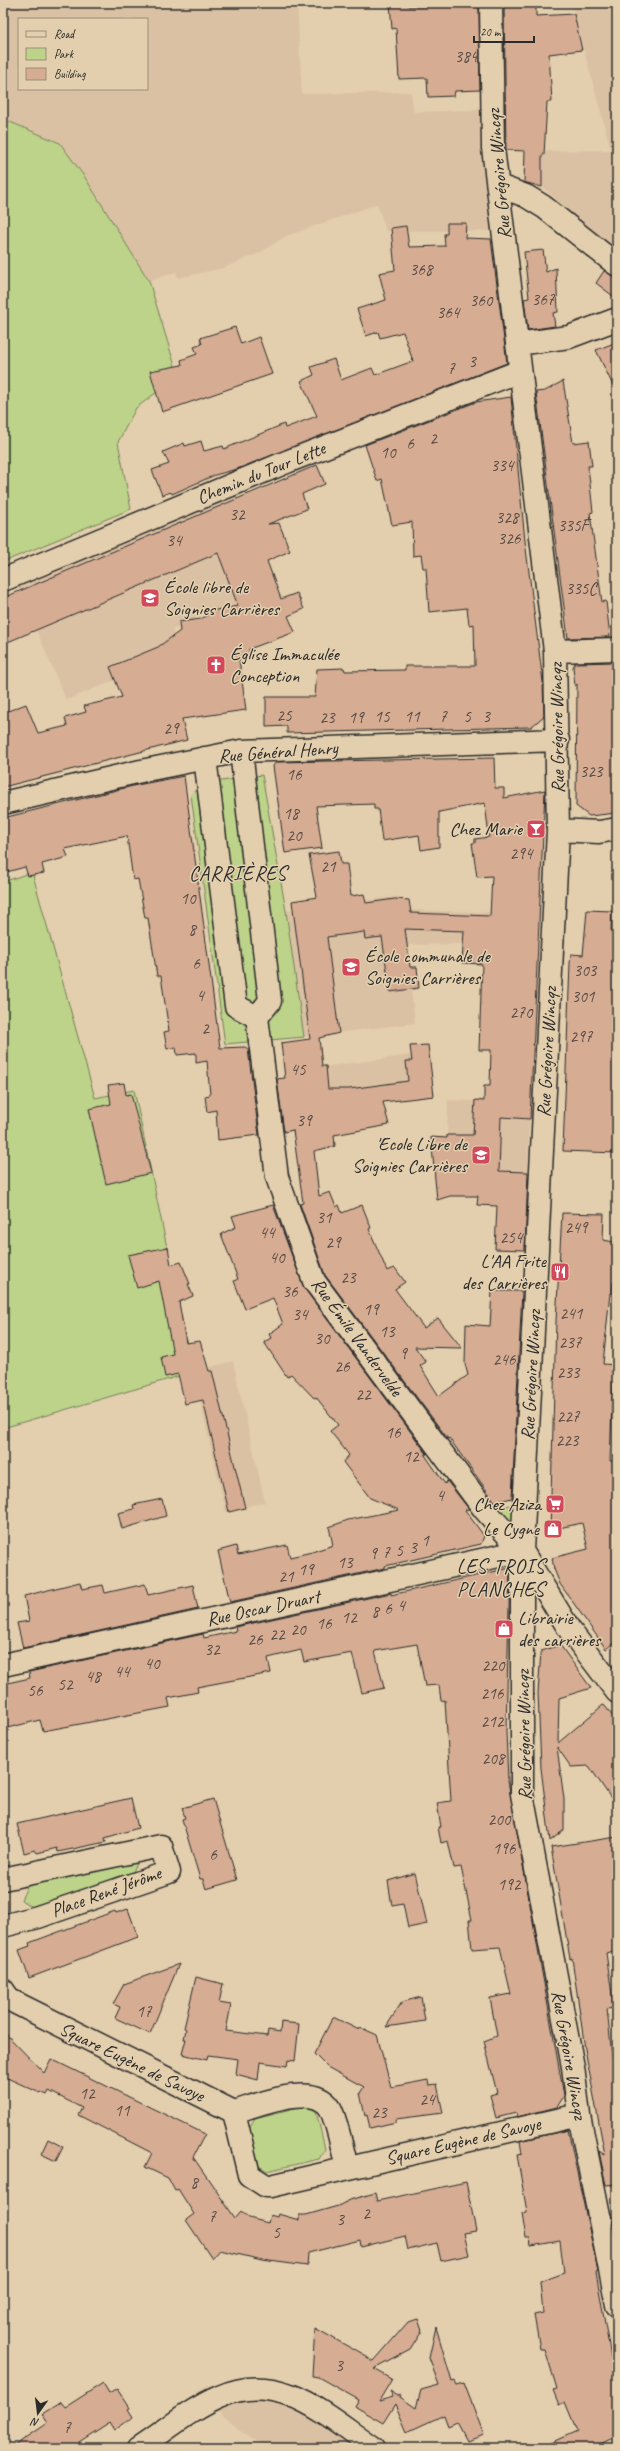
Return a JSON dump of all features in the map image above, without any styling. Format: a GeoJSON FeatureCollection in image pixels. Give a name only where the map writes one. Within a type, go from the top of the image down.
{"type":"FeatureCollection","features":[{"type":"Feature","properties":{"kind":"street","name":"Rue Grégoire Wincqz"},"geometry":{"type":"LineString","coordinates":[[491,3],[493,148],[499,186],[520,371],[555,651],[558,740],[558,830],[522,1551],[522,1794],[573,2067],[579,2115],[617,2305]]}},
{"type":"Feature","properties":{"kind":"street"},"geometry":{"type":"LineString","coordinates":[[499,186],[526,196],[544,208],[617,265]]}},
{"type":"Feature","properties":{"kind":"street"},"geometry":{"type":"LineString","coordinates":[[517,344],[569,337],[617,319]]}},
{"type":"Feature","properties":{"kind":"street","name":"Chemin du Tour Lette"},"geometry":{"type":"LineString","coordinates":[[3,580],[289,461],[520,371]]}},
{"type":"Feature","properties":{"kind":"street"},"geometry":{"type":"LineString","coordinates":[[555,651],[617,649]]}},
{"type":"Feature","properties":{"kind":"street","name":"Rue Général Henry"},"geometry":{"type":"LineString","coordinates":[[3,803],[241,751],[558,740]]}},
{"type":"Feature","properties":{"kind":"street"},"geometry":{"type":"LineString","coordinates":[[205,758],[236,1006],[257,1017],[270,1001],[241,751]]}},
{"type":"Feature","properties":{"kind":"street"},"geometry":{"type":"LineString","coordinates":[[558,830],[599,832],[617,829]]}},
{"type":"Feature","properties":{"kind":"street","name":"Rue Émile Vandervelde"},"geometry":{"type":"LineString","coordinates":[[257,1017],[277,1177],[314,1281],[484,1508],[522,1551],[569,1629],[617,1692]]}},
{"type":"Feature","properties":{"kind":"street","name":"Rue Oscar Druart"},"geometry":{"type":"LineString","coordinates":[[3,1665],[522,1551]]}},
{"type":"Feature","properties":{"kind":"street","name":"Place René Jérôme"},"geometry":{"type":"LineString","coordinates":[[3,1879],[161,1846],[169,1872],[38,1917],[3,1926]]}},
{"type":"Feature","properties":{"kind":"street","name":"Square Eugène de Savoye"},"geometry":{"type":"LineString","coordinates":[[3,1990],[10,2000],[234,2112],[249,2175],[266,2186],[579,2115]]}},
{"type":"Feature","properties":{"kind":"street"},"geometry":{"type":"LineString","coordinates":[[234,2112],[297,2095],[311,2096],[323,2100],[330,2109],[347,2168]]}},
{"type":"Feature","properties":{"kind":"street"},"geometry":{"type":"LineString","coordinates":[[139,2448],[218,2397],[235,2390],[264,2387],[280,2390],[317,2409],[374,2448]]}},
{"type":"Feature","properties":{"kind":"shaded area"},"geometry":{"type":"Polygon","coordinates":[[[3,3],[297,3],[302,94],[411,92],[414,112],[492,109],[504,231],[386,231],[377,204],[284,237],[260,253],[223,268],[178,278],[176,272],[149,281],[86,179],[60,144],[3,119],[3,3]]]}},
{"type":"Feature","properties":{"kind":"shaded area"},"geometry":{"type":"Polygon","coordinates":[[[571,3],[617,3],[617,242],[608,245],[542,187],[542,151],[611,150],[571,3]]]}},
{"type":"Feature","properties":{"kind":"shaded area","name":"École libre de Soignies Carrières"},"geometry":{"type":"Polygon","coordinates":[[[234,493],[282,611],[230,614],[202,611],[195,618],[193,627],[173,629],[176,660],[162,662],[66,700],[17,585],[234,493]]]}},
{"type":"Feature","properties":{"kind":"shaded area","name":"École communale de Soignies Carrières"},"geometry":{"type":"Polygon","coordinates":[[[399,896],[401,910],[491,912],[536,950],[461,944],[406,945],[415,1023],[304,1037],[286,911],[399,896]]]}},
{"type":"Feature","properties":{"kind":"shaded area"},"geometry":{"type":"Polygon","coordinates":[[[419,1054],[424,1091],[320,1106],[314,1068],[419,1054]]]}},
{"type":"Feature","properties":{"kind":"shaded area","name":"'Ecole Libre de Soignies Carrières"},"geometry":{"type":"Polygon","coordinates":[[[448,1100],[530,1103],[527,1188],[435,1185],[431,1137],[447,1138],[448,1100]]]}},
{"type":"Feature","properties":{"kind":"shaded area"},"geometry":{"type":"Polygon","coordinates":[[[233,1361],[265,1502],[226,1512],[193,1372],[233,1361]]]}},
{"type":"Feature","properties":{"kind":"shaded area"},"geometry":{"type":"Polygon","coordinates":[[[208,2386],[230,2402],[264,2396],[310,2414],[358,2448],[267,2448],[238,2430],[197,2392],[208,2386]]]}},
{"type":"Feature","properties":{"kind":"green space"},"geometry":{"type":"Polygon","coordinates":[[[3,119],[60,143],[86,179],[149,281],[178,376],[136,408],[118,442],[131,509],[3,562],[3,119]]]}},
{"type":"Feature","properties":{"kind":"green space"},"geometry":{"type":"Polygon","coordinates":[[[262,775],[286,911],[304,1037],[225,1044],[191,795],[201,784],[262,775]]]}},
{"type":"Feature","properties":{"kind":"green space"},"geometry":{"type":"Polygon","coordinates":[[[32,872],[95,1098],[134,1090],[193,1372],[3,1428],[3,882],[32,872]]]}},
{"type":"Feature","properties":{"kind":"green space"},"geometry":{"type":"Polygon","coordinates":[[[514,1504],[513,1524],[507,1526],[496,1509],[514,1504]]]}},
{"type":"Feature","properties":{"kind":"green space"},"geometry":{"type":"Polygon","coordinates":[[[124,1861],[137,1864],[129,1878],[36,1910],[21,1900],[29,1882],[124,1861]]]}},
{"type":"Feature","properties":{"kind":"green space"},"geometry":{"type":"Polygon","coordinates":[[[307,2105],[316,2111],[325,2149],[319,2159],[267,2171],[259,2166],[249,2128],[255,2118],[307,2105]]]}},
{"type":"Feature","properties":{"kind":"building"},"geometry":{"type":"Polygon","coordinates":[[[390,3],[408,3],[408,6],[448,6],[448,3],[479,3],[480,90],[455,91],[454,96],[428,97],[427,78],[399,79],[396,28],[392,29],[390,3]]]}},
{"type":"Feature","properties":{"kind":"building"},"geometry":{"type":"Polygon","coordinates":[[[504,3],[530,3],[530,5],[536,5],[536,16],[574,14],[582,50],[549,54],[552,102],[547,102],[544,155],[542,155],[542,187],[524,182],[525,151],[506,150],[504,3]]]}},
{"type":"Feature","properties":{"kind":"building"},"geometry":{"type":"Polygon","coordinates":[[[447,223],[466,223],[465,238],[491,239],[507,363],[237,469],[215,475],[172,494],[171,492],[162,495],[152,470],[169,464],[163,452],[184,443],[185,446],[201,441],[204,451],[223,446],[224,449],[284,424],[285,428],[317,416],[301,381],[314,375],[311,367],[334,359],[341,380],[372,368],[375,375],[413,361],[403,332],[380,338],[378,332],[366,336],[357,309],[386,300],[379,273],[395,270],[391,228],[406,226],[409,247],[445,246],[444,234],[447,234],[447,223]]]}},
{"type":"Feature","properties":{"kind":"building"},"geometry":{"type":"Polygon","coordinates":[[[543,250],[546,272],[556,268],[558,312],[553,313],[555,326],[528,330],[524,299],[529,298],[524,252],[543,250]]]}},
{"type":"Feature","properties":{"kind":"building"},"geometry":{"type":"Polygon","coordinates":[[[604,271],[617,277],[617,299],[596,283],[604,271]]]}},
{"type":"Feature","properties":{"kind":"building"},"geometry":{"type":"Polygon","coordinates":[[[235,327],[241,344],[259,337],[272,374],[162,412],[150,371],[182,365],[181,360],[197,354],[194,347],[202,344],[200,338],[235,327]]]}},
{"type":"Feature","properties":{"kind":"building"},"geometry":{"type":"Polygon","coordinates":[[[617,342],[617,394],[596,350],[617,342]]]}},
{"type":"Feature","properties":{"kind":"building"},"geometry":{"type":"Polygon","coordinates":[[[563,381],[573,443],[589,441],[592,466],[588,466],[593,512],[590,513],[602,602],[606,601],[610,637],[568,638],[536,392],[545,391],[563,381]]]}},
{"type":"Feature","properties":{"kind":"building"},"geometry":{"type":"Polygon","coordinates":[[[511,397],[525,541],[543,682],[544,716],[531,727],[287,733],[287,726],[266,727],[266,697],[315,697],[317,669],[344,668],[345,671],[405,670],[405,666],[475,666],[474,624],[469,625],[467,608],[429,612],[426,568],[423,568],[421,555],[413,556],[412,522],[392,525],[382,479],[377,481],[365,445],[476,402],[511,397]]]}},
{"type":"Feature","properties":{"kind":"building"},"geometry":{"type":"Polygon","coordinates":[[[317,465],[325,484],[302,494],[307,509],[268,524],[279,523],[290,551],[267,561],[281,599],[297,593],[304,609],[288,616],[295,632],[249,649],[250,658],[239,659],[246,710],[182,719],[187,740],[3,787],[3,713],[26,704],[38,733],[67,726],[65,718],[86,712],[84,706],[122,697],[110,667],[158,647],[180,631],[179,622],[201,619],[216,610],[238,606],[218,553],[3,644],[3,598],[317,465]]]}},
{"type":"Feature","properties":{"kind":"building"},"geometry":{"type":"Polygon","coordinates":[[[617,662],[615,751],[617,751],[617,813],[589,816],[576,806],[577,684],[575,686],[573,667],[575,663],[617,662]]]}},
{"type":"Feature","properties":{"kind":"building"},"geometry":{"type":"Polygon","coordinates":[[[494,758],[495,788],[504,788],[504,798],[545,790],[530,1119],[501,1117],[499,1171],[528,1172],[525,1250],[495,1249],[497,1206],[477,1205],[478,1196],[450,1196],[437,1200],[431,1137],[447,1138],[447,1135],[473,1135],[475,1100],[484,1101],[484,1086],[490,1086],[491,1050],[479,1050],[482,964],[462,963],[464,931],[405,929],[410,967],[417,967],[419,988],[390,992],[382,937],[365,939],[364,932],[327,937],[339,1033],[319,1038],[322,1066],[326,1066],[328,1089],[349,1089],[408,1081],[406,1061],[412,1061],[410,1046],[428,1045],[434,1096],[383,1102],[389,1125],[334,1135],[335,1146],[314,1151],[319,1196],[330,1192],[336,1207],[339,1205],[342,1213],[362,1205],[371,1228],[369,1229],[387,1271],[395,1268],[405,1282],[395,1289],[424,1328],[438,1318],[462,1348],[415,1347],[426,1362],[420,1366],[439,1396],[468,1375],[465,1364],[466,1324],[490,1326],[492,1291],[522,1291],[512,1498],[495,1502],[449,1438],[448,1439],[325,1275],[300,1204],[303,1203],[293,1130],[284,1132],[277,1079],[285,1078],[281,1043],[310,1039],[292,901],[317,897],[309,855],[339,851],[341,864],[347,864],[351,896],[364,894],[366,903],[395,899],[409,900],[411,913],[490,916],[492,876],[477,877],[472,843],[475,843],[475,839],[489,837],[485,803],[439,812],[439,847],[421,850],[419,835],[382,841],[378,809],[374,809],[374,804],[316,806],[322,848],[285,853],[273,766],[276,762],[494,758]]]}},
{"type":"Feature","properties":{"kind":"building"},"geometry":{"type":"Polygon","coordinates":[[[184,776],[220,1048],[245,1047],[248,1049],[259,1135],[218,1140],[216,1110],[207,1112],[205,1096],[210,1095],[207,1061],[196,1063],[196,1053],[177,1055],[176,1047],[167,1049],[164,1032],[169,1031],[161,976],[157,976],[148,918],[145,918],[138,879],[133,880],[127,836],[65,849],[68,857],[42,864],[44,873],[28,876],[25,867],[3,873],[3,818],[137,785],[184,776]]]}},
{"type":"Feature","properties":{"kind":"building"},"geometry":{"type":"Polygon","coordinates":[[[587,910],[612,911],[611,930],[617,931],[617,1043],[614,1096],[617,1096],[617,1153],[563,1151],[570,963],[571,954],[583,955],[587,910]]]}},
{"type":"Feature","properties":{"kind":"building"},"geometry":{"type":"Polygon","coordinates":[[[124,1083],[126,1095],[131,1094],[151,1173],[106,1184],[89,1109],[111,1104],[108,1085],[124,1083]]]}},
{"type":"Feature","properties":{"kind":"building"},"geometry":{"type":"Polygon","coordinates":[[[273,1205],[304,1288],[427,1454],[425,1455],[445,1484],[447,1481],[469,1509],[465,1510],[484,1536],[481,1544],[385,1566],[385,1568],[230,1602],[218,1551],[236,1546],[238,1555],[287,1545],[290,1557],[333,1545],[329,1527],[348,1520],[399,1510],[370,1498],[343,1462],[349,1455],[330,1431],[338,1425],[316,1397],[314,1398],[291,1374],[287,1377],[264,1342],[271,1338],[269,1334],[283,1324],[273,1298],[245,1309],[234,1281],[238,1279],[221,1234],[236,1227],[232,1216],[273,1205]]]}},
{"type":"Feature","properties":{"kind":"building"},"geometry":{"type":"Polygon","coordinates":[[[562,1213],[604,1214],[603,1240],[614,1242],[613,1252],[617,1253],[617,1282],[613,1282],[612,1294],[610,1293],[603,1364],[617,1365],[617,1381],[613,1381],[610,1461],[614,1461],[614,1475],[617,1475],[617,1640],[606,1649],[560,1584],[554,1569],[552,1558],[588,1549],[582,1523],[550,1530],[556,1321],[562,1213]]]}},
{"type":"Feature","properties":{"kind":"building"},"geometry":{"type":"Polygon","coordinates":[[[168,1247],[171,1265],[181,1262],[190,1284],[188,1284],[193,1296],[179,1302],[186,1343],[200,1341],[209,1371],[212,1371],[245,1508],[229,1512],[203,1400],[185,1404],[178,1374],[165,1377],[161,1357],[173,1354],[159,1281],[137,1288],[128,1255],[168,1247]]]}},
{"type":"Feature","properties":{"kind":"building"},"geometry":{"type":"Polygon","coordinates":[[[162,1499],[166,1516],[122,1529],[118,1513],[134,1509],[133,1505],[162,1499]]]}},
{"type":"Feature","properties":{"kind":"building"},"geometry":{"type":"Polygon","coordinates":[[[510,1568],[506,1731],[508,1781],[564,2096],[557,2107],[517,2117],[516,2113],[496,2118],[490,2095],[497,2093],[484,2041],[497,2036],[490,1998],[511,1994],[500,1947],[472,1949],[469,1920],[472,1920],[461,1867],[454,1868],[448,1841],[441,1843],[438,1827],[441,1827],[437,1803],[451,1801],[445,1700],[441,1701],[439,1685],[425,1686],[417,1644],[375,1651],[384,1688],[362,1693],[352,1653],[304,1662],[301,1650],[268,1658],[271,1673],[197,1687],[198,1692],[168,1698],[170,1707],[43,1731],[40,1720],[3,1729],[3,1684],[30,1678],[29,1672],[203,1634],[204,1638],[236,1631],[235,1627],[391,1593],[391,1595],[510,1568]]]}},
{"type":"Feature","properties":{"kind":"building"},"geometry":{"type":"Polygon","coordinates":[[[80,1582],[82,1589],[103,1585],[105,1593],[145,1584],[148,1595],[193,1585],[198,1609],[23,1648],[17,1623],[29,1621],[24,1596],[80,1582]]]}},
{"type":"Feature","properties":{"kind":"building"},"geometry":{"type":"Polygon","coordinates":[[[560,1645],[591,1688],[559,1698],[558,1743],[603,1705],[605,1706],[617,1722],[617,1807],[589,1766],[571,1767],[557,1747],[564,1799],[564,1830],[550,1841],[541,1768],[538,1693],[541,1651],[560,1645]]]}},
{"type":"Feature","properties":{"kind":"building"},"geometry":{"type":"Polygon","coordinates":[[[131,1798],[138,1828],[105,1838],[106,1842],[58,1852],[57,1848],[37,1853],[35,1850],[24,1853],[17,1824],[131,1798]]]}},
{"type":"Feature","properties":{"kind":"building"},"geometry":{"type":"Polygon","coordinates":[[[213,1799],[237,1880],[206,1889],[203,1879],[200,1879],[182,1819],[185,1818],[182,1808],[213,1799]]]}},
{"type":"Feature","properties":{"kind":"building"},"geometry":{"type":"Polygon","coordinates":[[[617,1837],[617,1950],[606,1953],[614,2008],[607,2009],[614,2075],[617,2074],[617,2184],[606,2185],[599,2151],[605,2155],[585,2049],[572,1958],[570,1959],[551,1847],[617,1837]]]}},
{"type":"Feature","properties":{"kind":"building"},"geometry":{"type":"Polygon","coordinates":[[[415,1873],[427,1924],[408,1928],[403,1904],[392,1906],[388,1881],[415,1873]]]}},
{"type":"Feature","properties":{"kind":"building"},"geometry":{"type":"Polygon","coordinates":[[[128,1909],[138,1937],[29,1978],[19,1950],[30,1946],[29,1943],[115,1911],[116,1913],[128,1909]]]}},
{"type":"Feature","properties":{"kind":"building"},"geometry":{"type":"Polygon","coordinates":[[[179,1964],[150,2034],[115,2018],[120,2007],[113,2004],[124,1984],[179,1964]]]}},
{"type":"Feature","properties":{"kind":"building"},"geometry":{"type":"Polygon","coordinates":[[[196,1977],[223,1984],[219,2003],[231,2005],[226,2031],[267,2036],[268,2030],[280,2032],[281,2022],[299,2024],[295,2061],[288,2060],[287,2066],[260,2062],[258,2080],[236,2074],[238,2059],[208,2055],[207,2060],[182,2054],[186,2039],[184,2039],[186,2029],[184,2028],[196,1977]]]}},
{"type":"Feature","properties":{"kind":"building"},"geometry":{"type":"Polygon","coordinates":[[[421,1997],[425,2021],[386,2027],[402,2002],[421,1997]]]}},
{"type":"Feature","properties":{"kind":"building"},"geometry":{"type":"Polygon","coordinates":[[[333,2017],[359,2030],[360,2028],[377,2035],[391,2087],[428,2080],[429,2085],[437,2084],[443,2113],[396,2119],[396,2122],[370,2128],[367,2115],[365,2116],[360,2093],[364,2087],[327,2067],[314,2054],[333,2017]]]}},
{"type":"Feature","properties":{"kind":"building"},"geometry":{"type":"Polygon","coordinates":[[[3,2031],[44,2073],[51,2059],[205,2134],[193,2157],[235,2218],[241,2211],[249,2218],[268,2223],[270,2215],[277,2217],[278,2214],[299,2220],[299,2215],[306,2215],[338,2206],[350,2200],[375,2193],[377,2201],[466,2182],[476,2231],[464,2233],[469,2255],[441,2261],[437,2243],[408,2250],[405,2236],[361,2247],[360,2240],[308,2253],[307,2266],[262,2260],[220,2250],[212,2259],[186,2220],[194,2214],[178,2189],[175,2191],[168,2178],[145,2167],[152,2153],[78,2115],[82,2108],[49,2091],[47,2095],[41,2092],[40,2093],[3,2076],[3,2031]]]}},
{"type":"Feature","properties":{"kind":"building"},"geometry":{"type":"Polygon","coordinates":[[[568,2130],[598,2271],[596,2272],[617,2392],[617,2436],[592,2448],[539,2448],[577,2431],[565,2402],[559,2405],[553,2390],[557,2389],[545,2349],[540,2349],[534,2315],[543,2313],[540,2282],[564,2273],[560,2241],[531,2246],[530,2238],[526,2238],[522,2213],[527,2212],[517,2155],[522,2154],[520,2141],[568,2130]]]}},
{"type":"Feature","properties":{"kind":"building"},"geometry":{"type":"Polygon","coordinates":[[[48,2139],[63,2147],[56,2161],[41,2154],[48,2139]]]}},
{"type":"Feature","properties":{"kind":"building"},"geometry":{"type":"Polygon","coordinates":[[[418,2319],[422,2331],[410,2350],[374,2369],[392,2379],[379,2401],[393,2397],[390,2391],[398,2396],[401,2395],[400,2397],[416,2408],[421,2390],[439,2385],[429,2358],[436,2327],[452,2382],[455,2381],[457,2385],[464,2383],[484,2435],[467,2441],[457,2422],[448,2426],[444,2415],[407,2432],[395,2404],[383,2423],[355,2407],[359,2400],[318,2377],[312,2376],[315,2328],[374,2361],[408,2322],[418,2319]]]}},
{"type":"Feature","properties":{"kind":"building"},"geometry":{"type":"Polygon","coordinates":[[[103,2383],[109,2393],[117,2388],[130,2408],[128,2409],[133,2417],[115,2430],[110,2422],[79,2442],[82,2448],[11,2448],[48,2423],[42,2414],[61,2402],[65,2407],[67,2406],[103,2383]]]}},
{"type":"Feature","properties":{"kind":"place","name":"École libre de Soignies Carrières"},"geometry":{"type":"Point","coordinates":[150,598]}},
{"type":"Feature","properties":{"kind":"place","name":"Église Immaculée Conception"},"geometry":{"type":"Point","coordinates":[216,665]}},
{"type":"Feature","properties":{"kind":"place","name":"Chez Marie"},"geometry":{"type":"Point","coordinates":[536,829]}},
{"type":"Feature","properties":{"kind":"place","name":"École communale de Soignies Carrières"},"geometry":{"type":"Point","coordinates":[351,967]}},
{"type":"Feature","properties":{"kind":"place","name":"'Ecole Libre de Soignies Carrières"},"geometry":{"type":"Point","coordinates":[481,1155]}},
{"type":"Feature","properties":{"kind":"place","name":"L'AA Frite des Carrières"},"geometry":{"type":"Point","coordinates":[560,1272]}},
{"type":"Feature","properties":{"kind":"place","name":"Chez Aziza"},"geometry":{"type":"Point","coordinates":[555,1504]}},
{"type":"Feature","properties":{"kind":"place","name":"Le Cygne"},"geometry":{"type":"Point","coordinates":[553,1529]}},
{"type":"Feature","properties":{"kind":"place","name":"Librairie des carrières"},"geometry":{"type":"Point","coordinates":[504,1629]}},
{"type":"Feature","properties":{"kind":"district","name":"CARRIÈRES"},"geometry":{"type":"Point","coordinates":[238,873]}},
{"type":"Feature","properties":{"kind":"district","name":"LES TROIS PLANCHES"},"geometry":{"type":"Point","coordinates":[501,1578]}}]}
